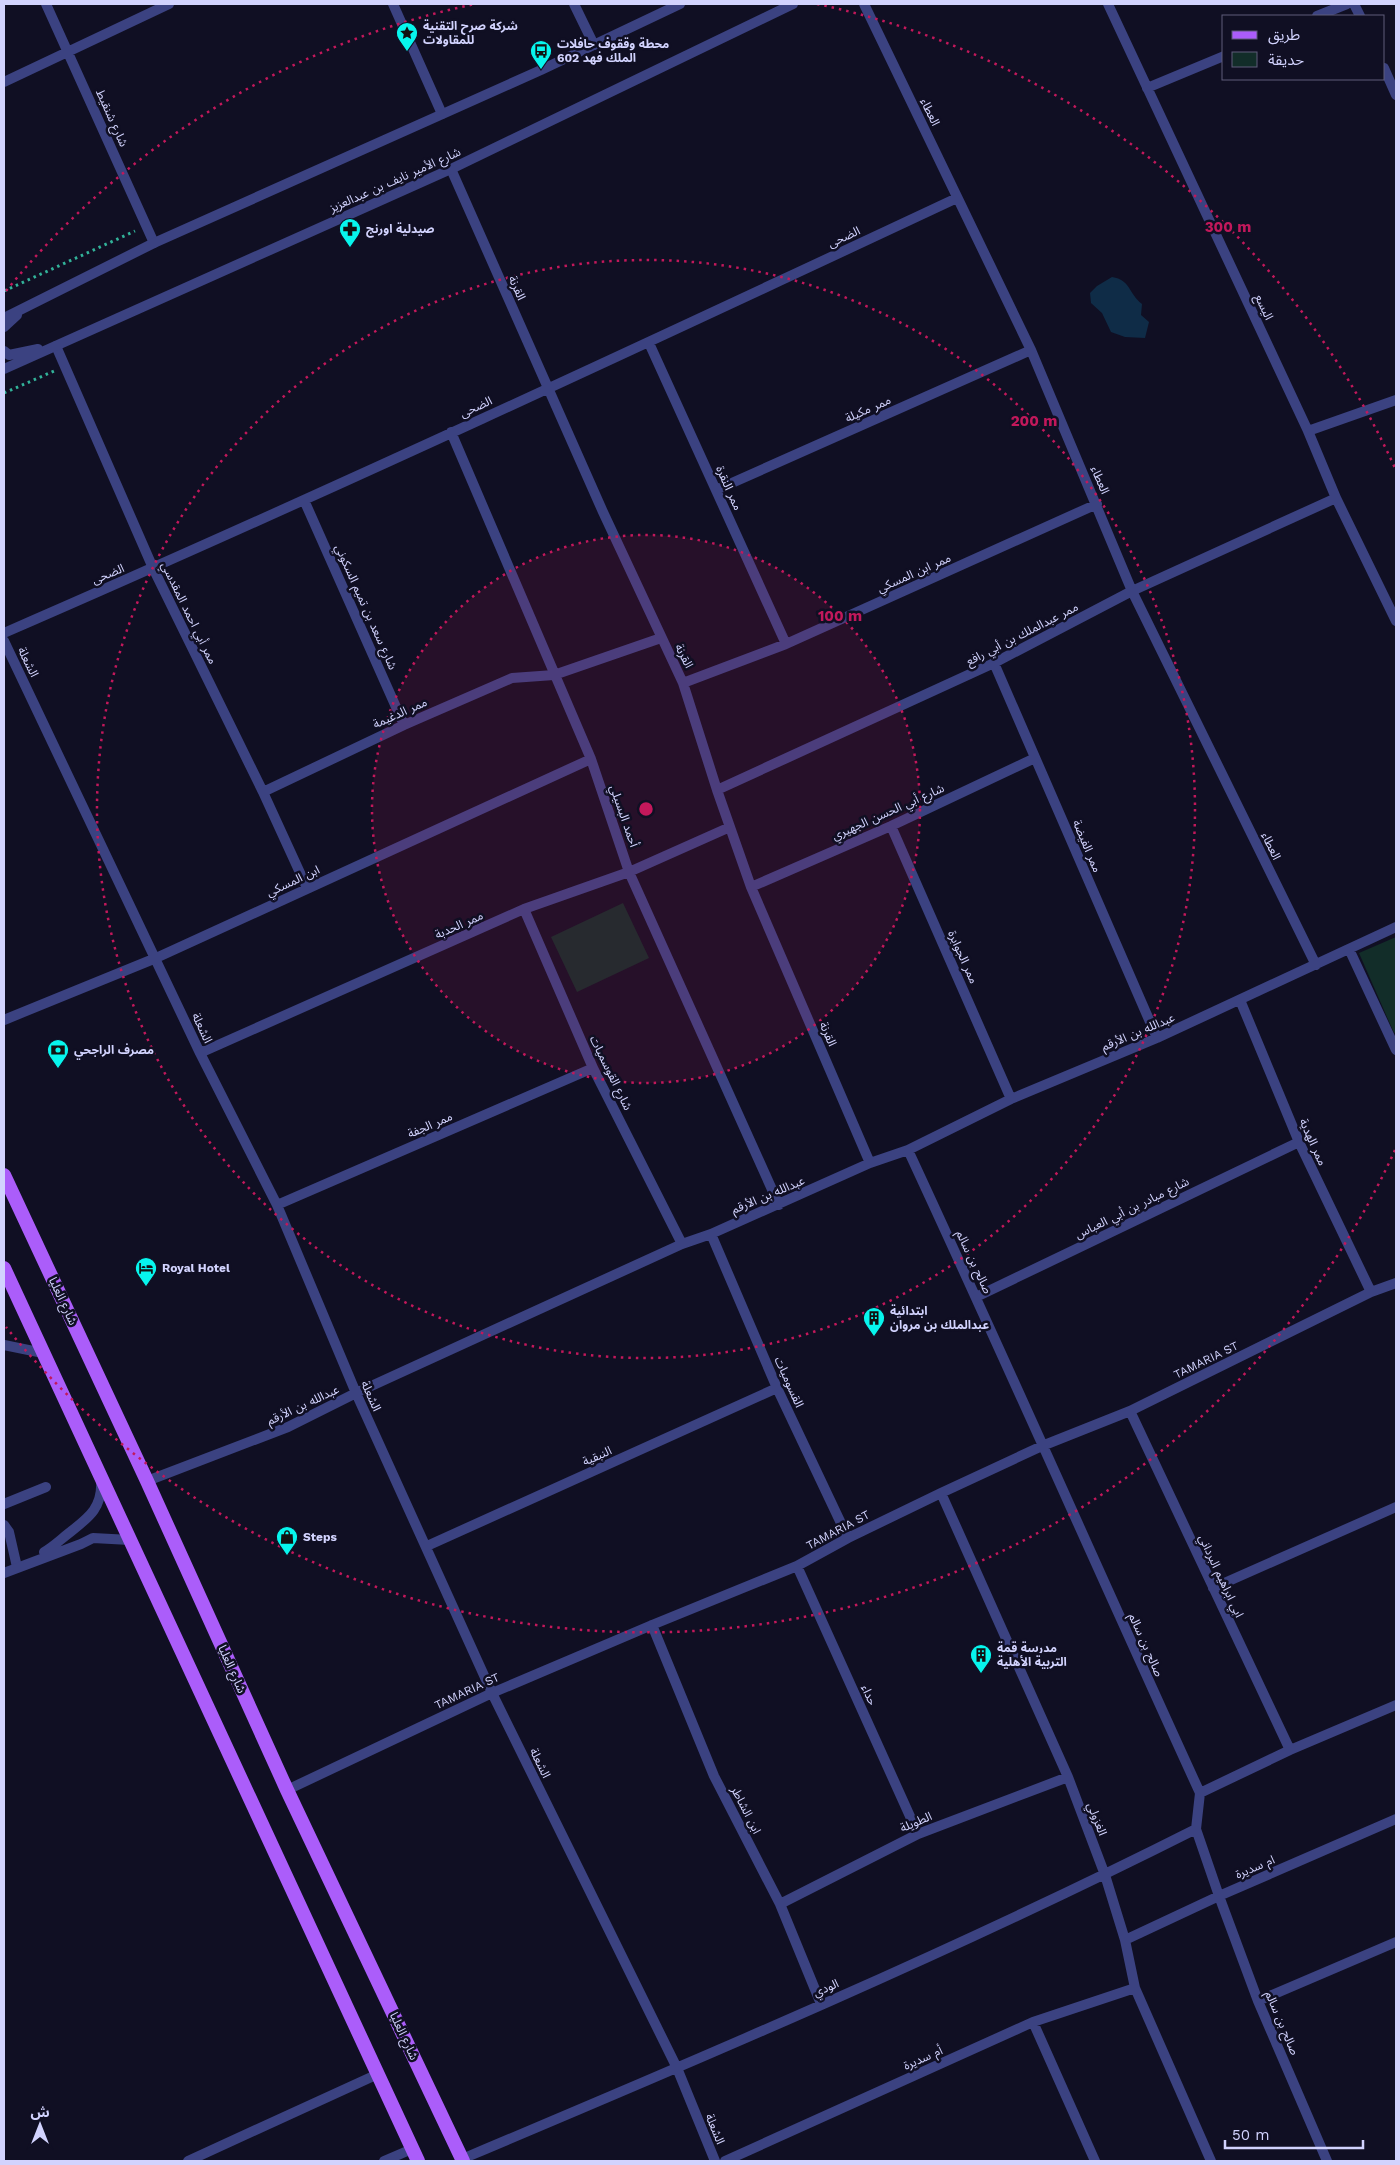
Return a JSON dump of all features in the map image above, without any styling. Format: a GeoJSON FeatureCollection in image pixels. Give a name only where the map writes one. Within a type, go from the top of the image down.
{"type":"FeatureCollection","features":[{"type":"Feature","properties":{"kind":"main road","name":"شارع العليا"},"geometry":{"type":"LineString","coordinates":[[4,1175],[148,1481],[287,1790],[462,2160]]}},
{"type":"Feature","properties":{"kind":"main road"},"geometry":{"type":"LineString","coordinates":[[4,1268],[415,2155]]}},
{"type":"Feature","properties":{"kind":"street","name":"شارع شنقيط"},"geometry":{"type":"LineString","coordinates":[[46,4],[154,243]]}},
{"type":"Feature","properties":{"kind":"street"},"geometry":{"type":"LineString","coordinates":[[4,82],[69,52],[156,6],[169,4]]}},
{"type":"Feature","properties":{"kind":"street"},"geometry":{"type":"LineString","coordinates":[[393,4],[442,114]]}},
{"type":"Feature","properties":{"kind":"street"},"geometry":{"type":"LineString","coordinates":[[574,4],[594,45]]}},
{"type":"Feature","properties":{"kind":"street"},"geometry":{"type":"LineString","coordinates":[[4,318],[154,243],[594,45],[680,4]]}},
{"type":"Feature","properties":{"kind":"street","name":"شارع الأمير نايف بن عبدالعزيز"},"geometry":{"type":"LineString","coordinates":[[4,369],[451,169],[793,4]]}},
{"type":"Feature","properties":{"kind":"street","name":"العطاء"},"geometry":{"type":"LineString","coordinates":[[864,4],[1031,350],[1132,591],[1316,965]]}},
{"type":"Feature","properties":{"kind":"street","name":"اليسع"},"geometry":{"type":"LineString","coordinates":[[1108,4],[1308,431],[1336,498],[1396,621]]}},
{"type":"Feature","properties":{"kind":"street"},"geometry":{"type":"LineString","coordinates":[[1320,15],[1347,4]]}},
{"type":"Feature","properties":{"kind":"street"},"geometry":{"type":"LineString","coordinates":[[1147,88],[1222,57]]}},
{"type":"Feature","properties":{"kind":"street"},"geometry":{"type":"LineString","coordinates":[[1385,70],[1396,95]]}},
{"type":"Feature","properties":{"kind":"street","name":"القرنة"},"geometry":{"type":"LineString","coordinates":[[451,169],[547,388],[683,683],[717,790],[751,887],[870,1163]]}},
{"type":"Feature","properties":{"kind":"street","name":"الضحى"},"geometry":{"type":"LineString","coordinates":[[4,633],[153,568],[649,343],[957,198]]}},
{"type":"Feature","properties":{"kind":"street"},"geometry":{"type":"LineString","coordinates":[[4,327],[27,306]]}},
{"type":"Feature","properties":{"kind":"street","name":"ممر النقرة"},"geometry":{"type":"LineString","coordinates":[[649,343],[786,644]]}},
{"type":"Feature","properties":{"kind":"street"},"geometry":{"type":"LineString","coordinates":[[4,351],[9,354],[56,346]]}},
{"type":"Feature","properties":{"kind":"street","name":"ممر أبي احمد المقدسي"},"geometry":{"type":"LineString","coordinates":[[56,346],[153,568],[263,792],[307,888]]}},
{"type":"Feature","properties":{"kind":"street","name":"ممر مكيلة"},"geometry":{"type":"LineString","coordinates":[[716,490],[1031,350]]}},
{"type":"Feature","properties":{"kind":"street"},"geometry":{"type":"LineString","coordinates":[[1308,431],[1396,400]]}},
{"type":"Feature","properties":{"kind":"street","name":"أحمد البسيلي"},"geometry":{"type":"LineString","coordinates":[[452,432],[591,759],[630,872],[779,1205]]}},
{"type":"Feature","properties":{"kind":"street","name":"ممر عبدالملك بن أبي رافع"},"geometry":{"type":"LineString","coordinates":[[717,790],[994,664],[1132,591],[1336,498]]}},
{"type":"Feature","properties":{"kind":"street","name":"شارع سعد بن تميم السكوني"},"geometry":{"type":"LineString","coordinates":[[304,500],[404,725]]}},
{"type":"Feature","properties":{"kind":"street","name":"ممر ابن المسكي"},"geometry":{"type":"LineString","coordinates":[[683,683],[786,644],[1097,504]]}},
{"type":"Feature","properties":{"kind":"street","name":"ممر الدغيمة"},"geometry":{"type":"LineString","coordinates":[[263,792],[404,725],[512,678],[554,675],[661,638]]}},
{"type":"Feature","properties":{"kind":"street","name":"الشعلة"},"geometry":{"type":"LineString","coordinates":[[4,641],[200,1053],[277,1205],[356,1393],[492,1693],[677,2068],[715,2161]]}},
{"type":"Feature","properties":{"kind":"street","name":"ممر الفيضة"},"geometry":{"type":"LineString","coordinates":[[994,664],[1157,1038]]}},
{"type":"Feature","properties":{"kind":"street","name":"شارع أبي الحسن الجهيري"},"geometry":{"type":"LineString","coordinates":[[751,887],[891,826],[1035,758]]}},
{"type":"Feature","properties":{"kind":"street","name":"ابن المسكي"},"geometry":{"type":"LineString","coordinates":[[4,1020],[156,958],[591,759]]}},
{"type":"Feature","properties":{"kind":"street","name":"ممر الجوابرة"},"geometry":{"type":"LineString","coordinates":[[891,826],[1011,1099]]}},
{"type":"Feature","properties":{"kind":"street","name":"ممر الحدبة"},"geometry":{"type":"LineString","coordinates":[[200,1053],[524,909],[630,872],[730,827]]}},
{"type":"Feature","properties":{"kind":"street","name":"شارع القوسميات"},"geometry":{"type":"LineString","coordinates":[[524,909],[593,1068],[682,1244]]}},
{"type":"Feature","properties":{"kind":"street","name":"عبدالله بن الأرقم"},"geometry":{"type":"LineString","coordinates":[[148,1481],[288,1427],[356,1393],[682,1244],[711,1234],[779,1205],[870,1163],[908,1150],[1011,1099],[1157,1038],[1396,927]]}},
{"type":"Feature","properties":{"kind":"street"},"geometry":{"type":"LineString","coordinates":[[1349,949],[1396,1048]]}},
{"type":"Feature","properties":{"kind":"street","name":"ممر الهدية"},"geometry":{"type":"LineString","coordinates":[[1240,1000],[1299,1142],[1371,1292]]}},
{"type":"Feature","properties":{"kind":"street","name":"ممر الجفة"},"geometry":{"type":"LineString","coordinates":[[277,1205],[593,1068]]}},
{"type":"Feature","properties":{"kind":"street","name":"شارع مبادر بن أبي العباس"},"geometry":{"type":"LineString","coordinates":[[976,1297],[1299,1142]]}},
{"type":"Feature","properties":{"kind":"street","name":"صالح بن سالم"},"geometry":{"type":"LineString","coordinates":[[908,1150],[1200,1793],[1196,1829],[1219,1896],[1258,2001],[1327,2161]]}},
{"type":"Feature","properties":{"kind":"street","name":"القسوميات"},"geometry":{"type":"LineString","coordinates":[[711,1234],[777,1388],[848,1538]]}},
{"type":"Feature","properties":{"kind":"street","name":"TAMARIA ST"},"geometry":{"type":"LineString","coordinates":[[287,1790],[492,1693],[797,1566],[848,1538],[941,1493],[1042,1446],[1130,1411],[1371,1292],[1396,1283]]}},
{"type":"Feature","properties":{"kind":"street"},"geometry":{"type":"LineString","coordinates":[[4,1345],[43,1353]]}},
{"type":"Feature","properties":{"kind":"street","name":"النبقية"},"geometry":{"type":"LineString","coordinates":[[427,1546],[777,1388]]}},
{"type":"Feature","properties":{"kind":"street","name":"ابي ابراهيم البرداني"},"geometry":{"type":"LineString","coordinates":[[1130,1411],[1290,1750]]}},
{"type":"Feature","properties":{"kind":"street"},"geometry":{"type":"LineString","coordinates":[[4,1573],[55,1546],[91,1516],[102,1489],[101,1479]]}},
{"type":"Feature","properties":{"kind":"street"},"geometry":{"type":"LineString","coordinates":[[4,1504],[46,1487]]}},
{"type":"Feature","properties":{"kind":"street","name":"الغزولي"},"geometry":{"type":"LineString","coordinates":[[941,1493],[1068,1777],[1105,1875],[1125,1940],[1135,1988],[1211,2161]]}},
{"type":"Feature","properties":{"kind":"street"},"geometry":{"type":"LineString","coordinates":[[1213,1588],[1396,1507]]}},
{"type":"Feature","properties":{"kind":"street"},"geometry":{"type":"LineString","coordinates":[[4,1525],[9,1532],[17,1567]]}},
{"type":"Feature","properties":{"kind":"street"},"geometry":{"type":"LineString","coordinates":[[17,1567],[93,1538],[106,1537],[130,1540]]}},
{"type":"Feature","properties":{"kind":"street","name":"حداء"},"geometry":{"type":"LineString","coordinates":[[797,1566],[918,1834]]}},
{"type":"Feature","properties":{"kind":"street","name":"ابن الشاطر"},"geometry":{"type":"LineString","coordinates":[[652,1625],[714,1776],[780,1904],[821,2004]]}},
{"type":"Feature","properties":{"kind":"street"},"geometry":{"type":"LineString","coordinates":[[1200,1793],[1290,1750],[1396,1705]]}},
{"type":"Feature","properties":{"kind":"street","name":"الطويلة"},"geometry":{"type":"LineString","coordinates":[[780,1904],[918,1834],[1068,1777]]}},
{"type":"Feature","properties":{"kind":"street","name":"ام سديرة"},"geometry":{"type":"LineString","coordinates":[[1125,1940],[1219,1896],[1396,1819]]}},
{"type":"Feature","properties":{"kind":"street","name":"الودي"},"geometry":{"type":"LineString","coordinates":[[462,2160],[821,2004],[1105,1875],[1196,1829]]}},
{"type":"Feature","properties":{"kind":"street"},"geometry":{"type":"LineString","coordinates":[[1258,2001],[1396,1942]]}},
{"type":"Feature","properties":{"kind":"street","name":"أم سديرة"},"geometry":{"type":"LineString","coordinates":[[725,2161],[1033,2022],[1135,1988]]}},
{"type":"Feature","properties":{"kind":"street"},"geometry":{"type":"LineString","coordinates":[[1033,2022],[1095,2161]]}},
{"type":"Feature","properties":{"kind":"street"},"geometry":{"type":"LineString","coordinates":[[188,2161],[378,2074]]}},
{"type":"Feature","properties":{"kind":"street"},"geometry":{"type":"LineString","coordinates":[[384,2161],[415,2155]]}},
{"type":"Feature","properties":{"kind":"path"},"geometry":{"type":"LineString","coordinates":[[4,291],[146,226]]}},
{"type":"Feature","properties":{"kind":"path"},"geometry":{"type":"LineString","coordinates":[[4,393],[64,366]]}},
{"type":"Feature","properties":{"kind":"green space"},"geometry":{"type":"Polygon","coordinates":[[[623,903],[649,958],[577,992],[551,937],[623,903]]]}},
{"type":"Feature","properties":{"kind":"green space"},"geometry":{"type":"Polygon","coordinates":[[[1396,937],[1396,1032],[1394,1033],[1359,953],[1396,937]]]}},
{"type":"Feature","properties":{"kind":"water"},"geometry":{"type":"Polygon","coordinates":[[[1112,277],[1123,281],[1142,304],[1141,315],[1149,322],[1145,338],[1125,337],[1111,332],[1102,313],[1091,303],[1090,293],[1097,286],[1112,277]]]}},
{"type":"Feature","properties":{"kind":"place","name":"شركة صرح التقنية للمقاولات"},"geometry":{"type":"Point","coordinates":[407,52]}},
{"type":"Feature","properties":{"kind":"place","name":"محطة وققوف حافلات الملك فهد 602"},"geometry":{"type":"Point","coordinates":[541,70]}},
{"type":"Feature","properties":{"kind":"place","name":"صيدلية اورنج"},"geometry":{"type":"Point","coordinates":[350,248]}},
{"type":"Feature","properties":{"kind":"place","name":"مصرف الراجحي"},"geometry":{"type":"Point","coordinates":[58,1069]}},
{"type":"Feature","properties":{"kind":"place","name":"Royal Hotel"},"geometry":{"type":"Point","coordinates":[146,1287]}},
{"type":"Feature","properties":{"kind":"place","name":"ابتدائية عبدالملك بن مروان"},"geometry":{"type":"Point","coordinates":[874,1337]}},
{"type":"Feature","properties":{"kind":"place","name":"Steps"},"geometry":{"type":"Point","coordinates":[287,1556]}},
{"type":"Feature","properties":{"kind":"place","name":"مدرسة قمة التربية الأهلية"},"geometry":{"type":"Point","coordinates":[981,1674]}}]}
